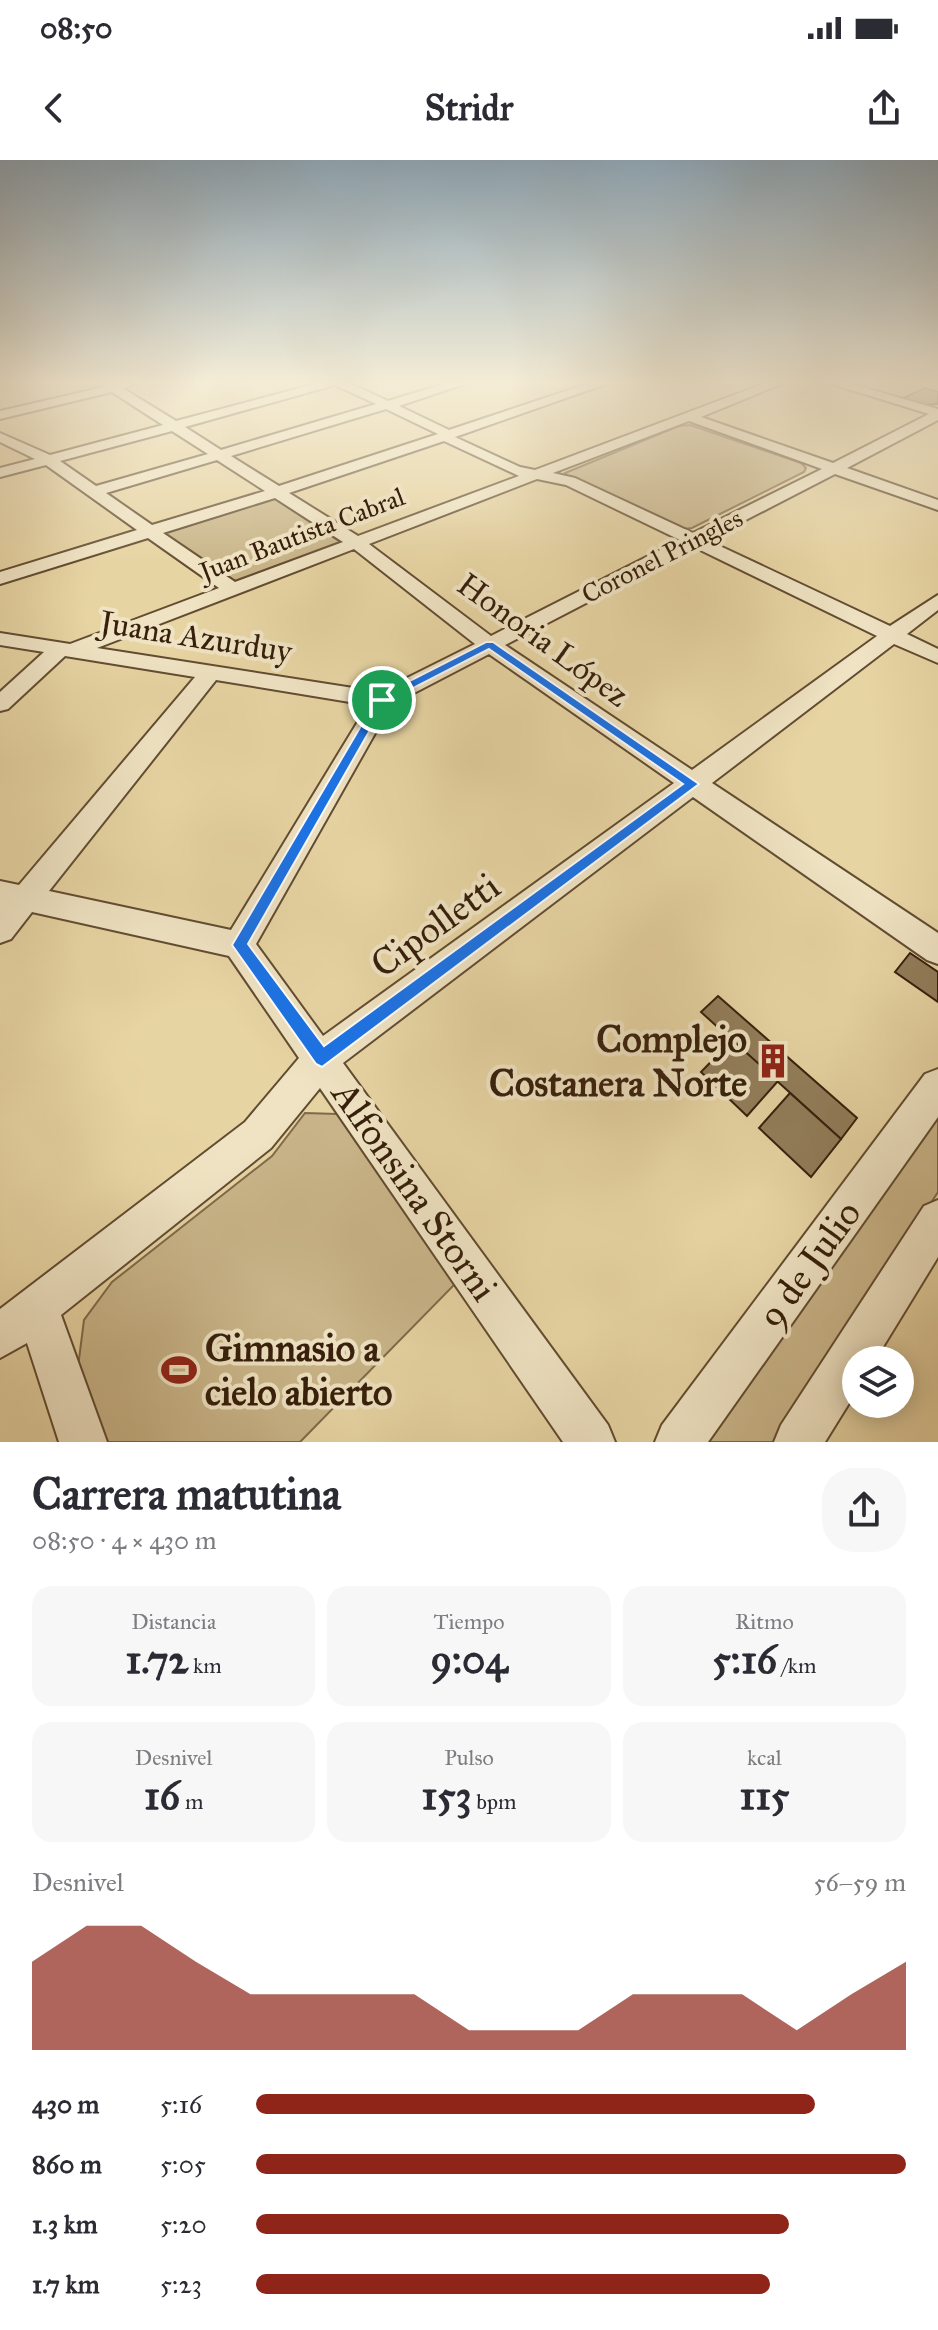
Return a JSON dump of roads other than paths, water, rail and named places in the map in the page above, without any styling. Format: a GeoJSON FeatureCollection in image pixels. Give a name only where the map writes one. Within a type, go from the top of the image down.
{"type":"FeatureCollection","features":[{"type":"Feature","properties":{"kind":"street"},"geometry":{"type":"LineString","coordinates":[[14,444],[48,460],[234,590]]}},
{"type":"Feature","properties":{"kind":"street"},"geometry":{"type":"LineString","coordinates":[[0,473],[110,444]]}},
{"type":"Feature","properties":{"kind":"street","name":"Honoria López"},"geometry":{"type":"LineString","coordinates":[[200,444],[357,543],[490,645],[938,950]]}},
{"type":"Feature","properties":{"kind":"street"},"geometry":{"type":"LineString","coordinates":[[94,492],[256,444]]}},
{"type":"Feature","properties":{"kind":"street"},"geometry":{"type":"LineString","coordinates":[[0,578],[277,492],[420,444]]}},
{"type":"Feature","properties":{"kind":"street"},"geometry":{"type":"LineString","coordinates":[[456,444],[516,471],[570,481],[938,657]]}},
{"type":"Feature","properties":{"kind":"street","name":"Juan Bautista Cabral"},"geometry":{"type":"LineString","coordinates":[[0,704],[67,649],[234,590],[618,444]]}},
{"type":"Feature","properties":{"kind":"street"},"geometry":{"type":"LineString","coordinates":[[765,444],[938,505]]}},
{"type":"Feature","properties":{"kind":"street","name":"Coronel Pringles"},"geometry":{"type":"LineString","coordinates":[[382,700],[880,444]]}},
{"type":"Feature","properties":{"kind":"street","name":"Cipolletti"},"geometry":{"type":"LineString","coordinates":[[0,1336],[258,1135],[322,1058],[938,601]]}},
{"type":"Feature","properties":{"kind":"street","name":"Juana Azurduy"},"geometry":{"type":"LineString","coordinates":[[0,639],[382,700]]}},
{"type":"Feature","properties":{"kind":"street"},"geometry":{"type":"LineString","coordinates":[[0,930],[13,896],[212,671]]}},
{"type":"Feature","properties":{"kind":"street"},"geometry":{"type":"LineString","coordinates":[[13,896],[239,945],[382,700]]}},
{"type":"Feature","properties":{"kind":"street","name":"Alfonsina Storni"},"geometry":{"type":"LineString","coordinates":[[239,945],[322,1058],[591,1442]]}},
{"type":"Feature","properties":{"kind":"street","name":"9 de Julio"},"geometry":{"type":"LineString","coordinates":[[679,1442],[938,1087]]}},
{"type":"Feature","properties":{"kind":"street"},"geometry":{"type":"LineString","coordinates":[[798,1442],[938,1220]]}},
{"type":"Feature","properties":{"kind":"street"},"geometry":{"type":"LineString","coordinates":[[37,1307],[83,1442]]}},
{"type":"Feature","properties":{"kind":"place","name":"Complejo Costanera Norte"},"geometry":{"type":"Point","coordinates":[773,1061]}},
{"type":"Feature","properties":{"kind":"place","name":"Gimnasio a cielo abierto"},"geometry":{"type":"Point","coordinates":[179,1370]}}]}
